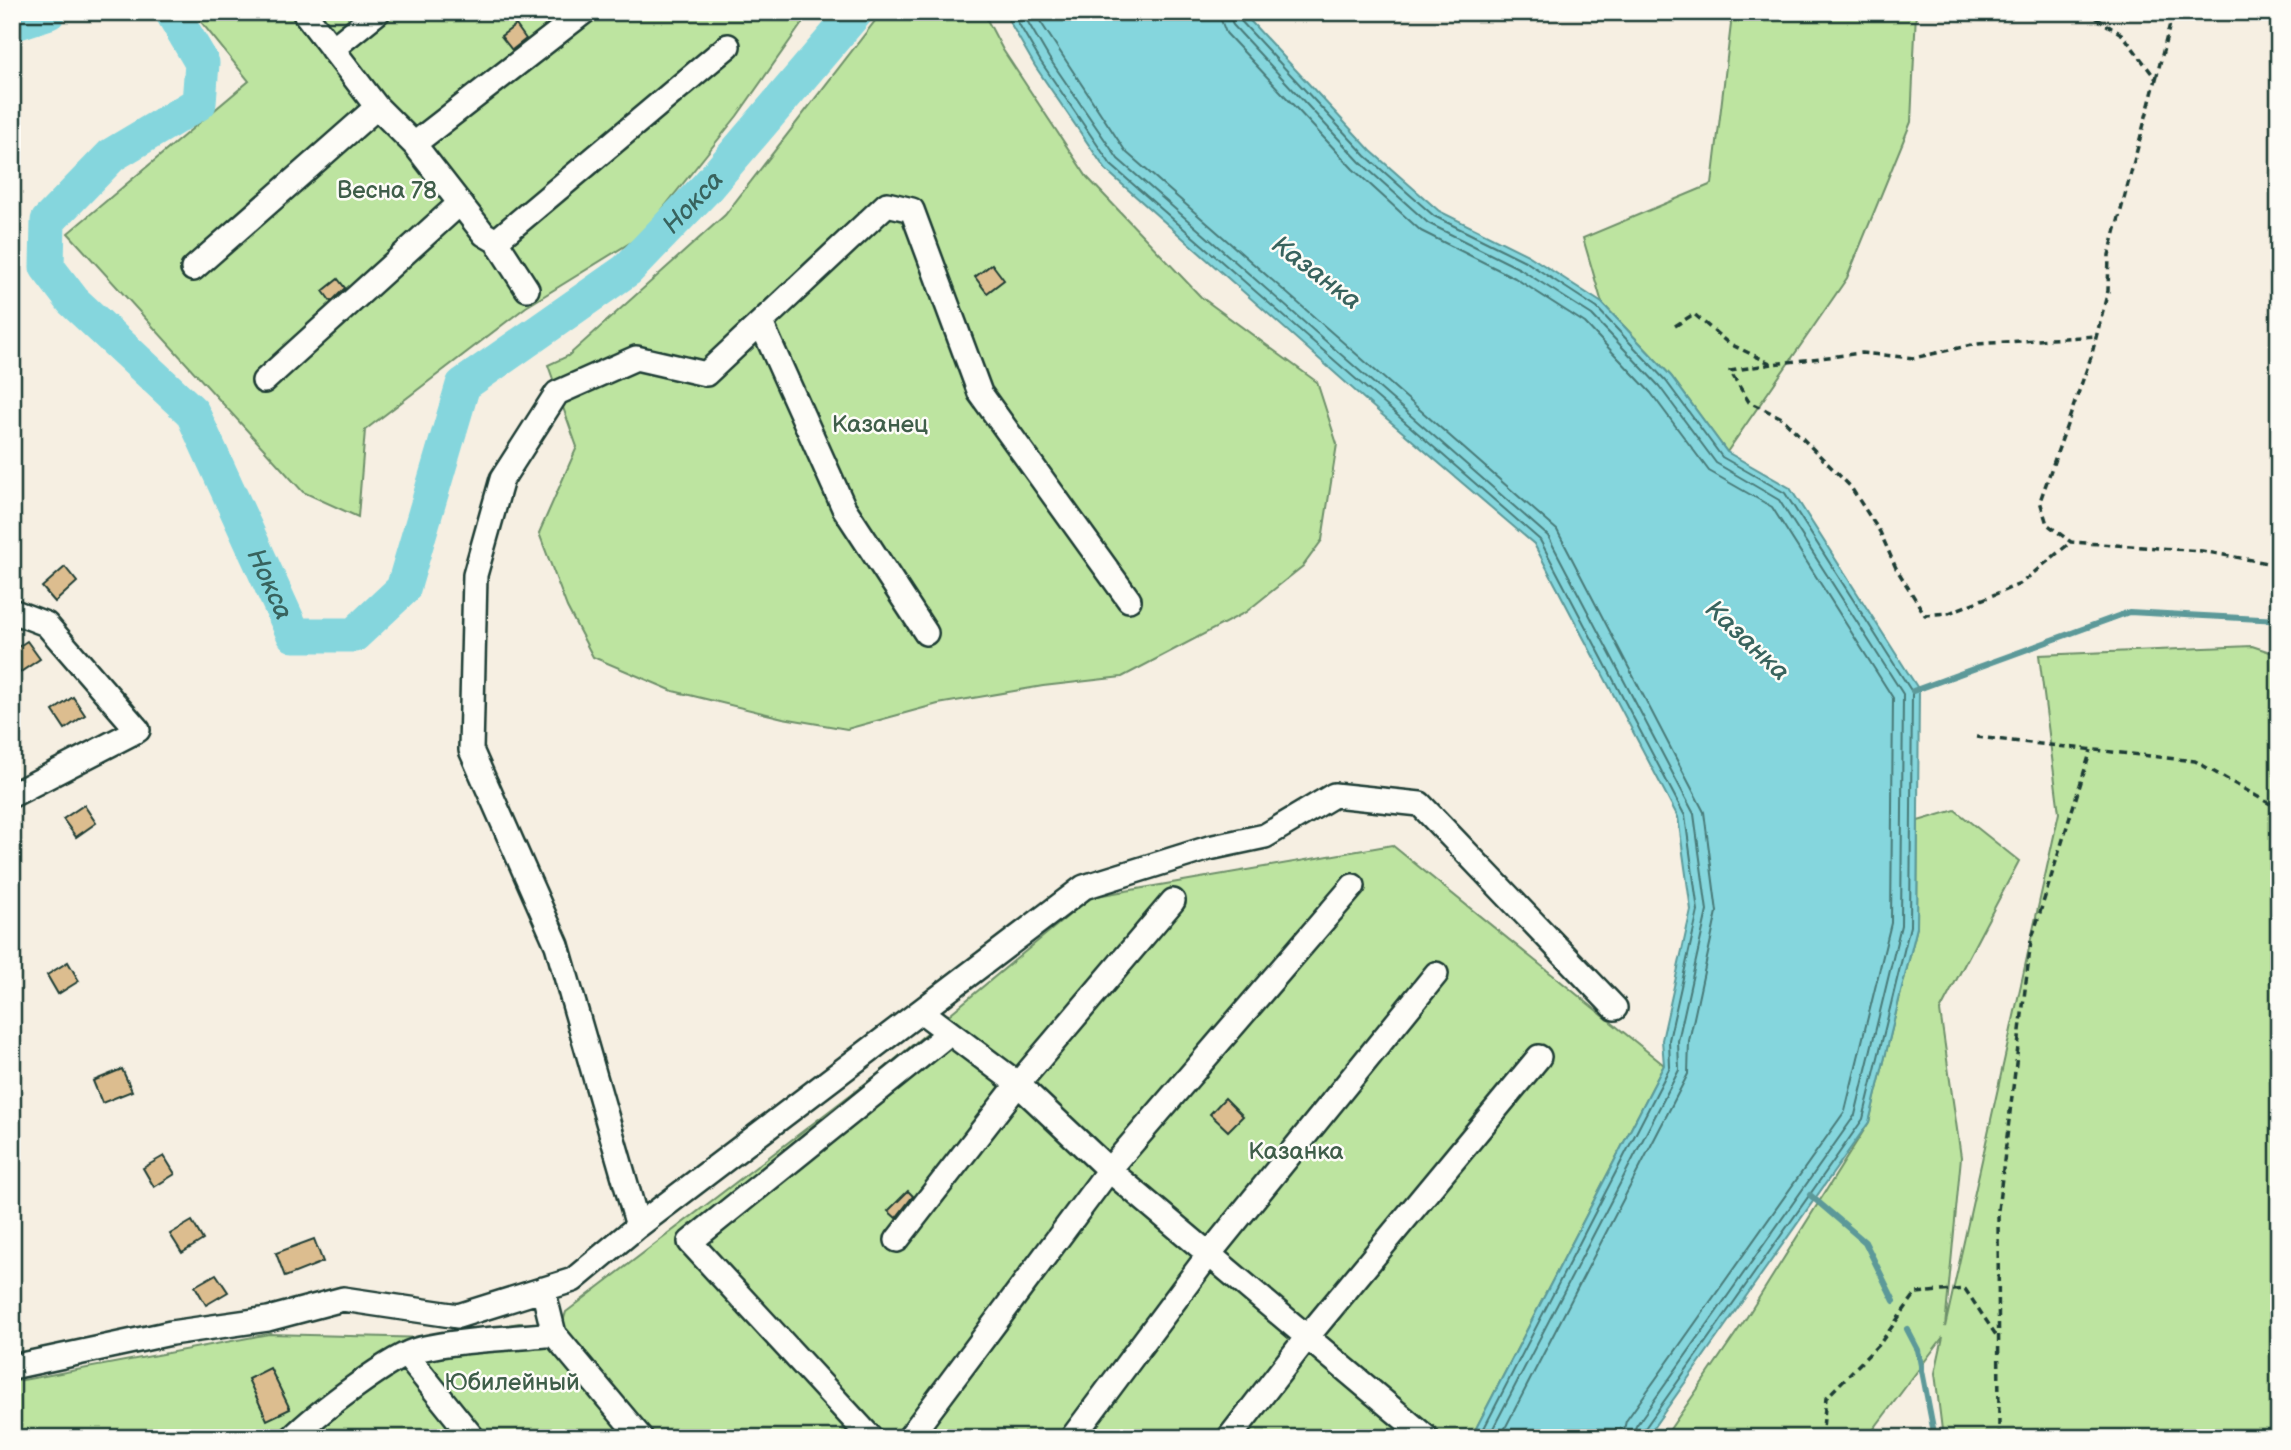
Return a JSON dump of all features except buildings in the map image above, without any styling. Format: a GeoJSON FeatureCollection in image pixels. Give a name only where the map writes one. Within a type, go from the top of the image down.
{"type":"FeatureCollection","features":[{"type":"Feature","properties":{"kind":"street"},"geometry":{"type":"LineString","coordinates":[[304,12],[377,107],[414,144],[484,234],[496,241],[527,289]]}},
{"type":"Feature","properties":{"kind":"street"},"geometry":{"type":"LineString","coordinates":[[332,49],[378,12]]}},
{"type":"Feature","properties":{"kind":"street"},"geometry":{"type":"LineString","coordinates":[[414,144],[584,12]]}},
{"type":"Feature","properties":{"kind":"street"},"geometry":{"type":"LineString","coordinates":[[496,241],[728,46]]}},
{"type":"Feature","properties":{"kind":"street"},"geometry":{"type":"LineString","coordinates":[[193,269],[377,107]]}},
{"type":"Feature","properties":{"kind":"street"},"geometry":{"type":"LineString","coordinates":[[264,381],[459,204]]}},
{"type":"Feature","properties":{"kind":"street"},"geometry":{"type":"LineString","coordinates":[[638,1226],[556,945],[471,750],[475,575],[502,479],[557,393],[636,358],[706,374],[887,204],[912,210],[980,393],[1129,600]]}},
{"type":"Feature","properties":{"kind":"street"},"geometry":{"type":"LineString","coordinates":[[761,323],[844,508],[926,633]]}},
{"type":"Feature","properties":{"kind":"street"},"geometry":{"type":"LineString","coordinates":[[12,611],[46,624],[138,730],[12,795]]}},
{"type":"Feature","properties":{"kind":"street"},"geometry":{"type":"LineString","coordinates":[[12,1367],[170,1333],[268,1319],[343,1299],[458,1316],[573,1280],[638,1226],[1084,887],[1209,848],[1265,836],[1334,795],[1420,804],[1615,1008]]}},
{"type":"Feature","properties":{"kind":"street"},"geometry":{"type":"LineString","coordinates":[[909,1438],[1110,1170],[1353,886]]}},
{"type":"Feature","properties":{"kind":"street"},"geometry":{"type":"LineString","coordinates":[[897,1241],[1018,1084],[1173,901]]}},
{"type":"Feature","properties":{"kind":"street"},"geometry":{"type":"LineString","coordinates":[[1072,1438],[1210,1253],[1436,974]]}},
{"type":"Feature","properties":{"kind":"street"},"geometry":{"type":"LineString","coordinates":[[921,1011],[948,1034],[1018,1084],[1110,1170],[1427,1438]]}},
{"type":"Feature","properties":{"kind":"street"},"geometry":{"type":"LineString","coordinates":[[871,1438],[690,1242],[948,1034]]}},
{"type":"Feature","properties":{"kind":"street"},"geometry":{"type":"LineString","coordinates":[[1228,1438],[1308,1336],[1539,1057]]}},
{"type":"Feature","properties":{"kind":"street"},"geometry":{"type":"LineString","coordinates":[[543,1289],[554,1334],[641,1438]]}},
{"type":"Feature","properties":{"kind":"street"},"geometry":{"type":"LineString","coordinates":[[292,1438],[316,1429],[418,1349],[554,1334]]}},
{"type":"Feature","properties":{"kind":"street"},"geometry":{"type":"LineString","coordinates":[[407,1356],[473,1438]]}},
{"type":"Feature","properties":{"kind":"path"},"geometry":{"type":"LineString","coordinates":[[2086,12],[2123,35],[2156,79]]}},
{"type":"Feature","properties":{"kind":"path"},"geometry":{"type":"LineString","coordinates":[[2173,12],[2109,255],[2108,291],[2096,336],[2040,501],[2047,524],[2071,542],[2202,551],[2279,565]]}},
{"type":"Feature","properties":{"kind":"path"},"geometry":{"type":"LineString","coordinates":[[1675,326],[1694,314],[1728,343],[1772,364]]}},
{"type":"Feature","properties":{"kind":"path"},"geometry":{"type":"LineString","coordinates":[[2071,542],[2020,584],[1949,613],[1925,615],[1896,568],[1880,532],[1850,486],[1782,418],[1749,402],[1730,371],[1861,353],[1914,358],[1976,344],[2096,336]]}},
{"type":"Feature","properties":{"kind":"path"},"geometry":{"type":"LineString","coordinates":[[1976,737],[2195,761],[2279,809]]}},
{"type":"Feature","properties":{"kind":"path"},"geometry":{"type":"LineString","coordinates":[[1999,1438],[1998,1210],[2031,941],[2091,750]]}},
{"type":"Feature","properties":{"kind":"path"},"geometry":{"type":"LineString","coordinates":[[1822,1438],[1826,1398],[1881,1342],[1916,1293],[1965,1289],[1999,1339]]}},
{"type":"Feature","properties":{"kind":"green space","name":"Весна 78"},"geometry":{"type":"Polygon","coordinates":[[[193,12],[810,12],[737,116],[641,236],[526,307],[365,430],[358,517],[303,492],[68,233],[249,81],[193,12]]]}},
{"type":"Feature","properties":{"kind":"green space","name":"Казанец"},"geometry":{"type":"Polygon","coordinates":[[[882,12],[983,12],[1003,50],[1087,177],[1201,297],[1317,382],[1337,444],[1322,540],[1303,566],[1246,612],[1122,677],[1043,686],[938,704],[847,729],[783,718],[673,691],[593,657],[567,607],[539,533],[577,447],[548,365],[568,356],[725,215],[882,12]]]}},
{"type":"Feature","properties":{"kind":"green space"},"geometry":{"type":"Polygon","coordinates":[[[1727,12],[1916,12],[1911,122],[1847,278],[1727,452],[1671,376],[1602,303],[1583,238],[1712,184],[1731,24],[1727,12]]]}},
{"type":"Feature","properties":{"kind":"green space"},"geometry":{"type":"Polygon","coordinates":[[[2252,646],[2279,655],[2279,1438],[1943,1438],[1935,1373],[1943,1337],[1867,1438],[1664,1438],[1745,1320],[1869,1122],[1917,927],[1918,821],[1955,810],[2019,861],[1940,1011],[1961,1157],[1945,1327],[2059,813],[2039,655],[2252,646]]]}},
{"type":"Feature","properties":{"kind":"green space","name":"Казанка"},"geometry":{"type":"Polygon","coordinates":[[[1392,845],[1664,1065],[1471,1438],[647,1438],[561,1328],[566,1312],[875,1076],[1091,897],[1392,845]]]}},
{"type":"Feature","properties":{"kind":"green space","name":"Юбилейный"},"geometry":{"type":"Polygon","coordinates":[[[519,1323],[550,1327],[637,1438],[12,1438],[12,1382],[269,1334],[430,1338],[519,1323]]]}},
{"type":"Feature","properties":{"kind":"water","name":"Казанка"},"geometry":{"type":"Polygon","coordinates":[[[1004,12],[1242,12],[1371,151],[1439,211],[1528,255],[1602,303],[1671,376],[1727,452],[1790,488],[1919,690],[1917,927],[1869,1122],[1646,1438],[1471,1438],[1664,1065],[1662,1040],[1691,910],[1678,817],[1534,544],[1379,412],[1106,170],[1035,66],[1004,12]]]}},
{"type":"Feature","properties":{"kind":"waterway","name":"Нокса"},"geometry":{"type":"LineString","coordinates":[[12,24],[49,12]]}},
{"type":"Feature","properties":{"kind":"waterway","name":"Нокса"},"geometry":{"type":"LineString","coordinates":[[172,12],[202,63],[199,103],[112,155],[48,221],[47,267],[73,301],[192,412],[294,635],[354,635],[403,589],[463,385],[627,270],[706,188],[856,12]]}},
{"type":"Feature","properties":{"kind":"waterway"},"geometry":{"type":"LineString","coordinates":[[1913,691],[2129,612],[2279,620]]}},
{"type":"Feature","properties":{"kind":"waterway"},"geometry":{"type":"LineString","coordinates":[[1810,1195],[1865,1242],[1894,1301]]}},
{"type":"Feature","properties":{"kind":"waterway"},"geometry":{"type":"LineString","coordinates":[[1907,1329],[1918,1350],[1935,1438]]}}]}
